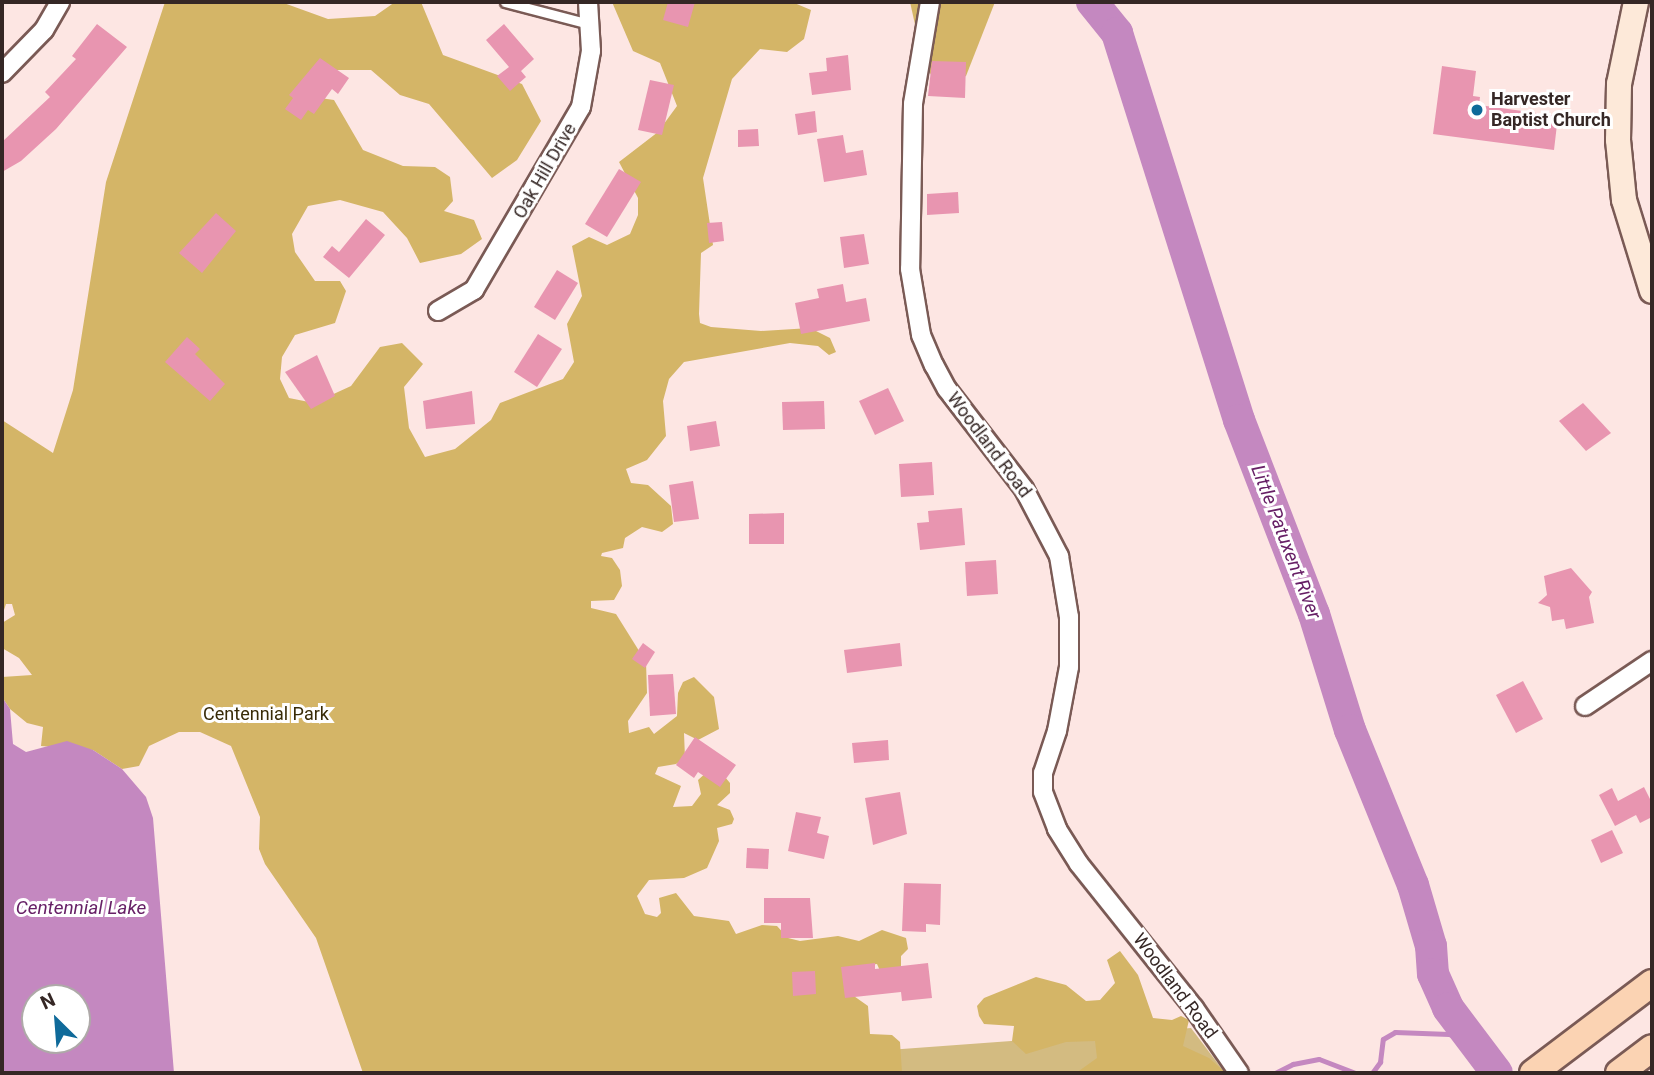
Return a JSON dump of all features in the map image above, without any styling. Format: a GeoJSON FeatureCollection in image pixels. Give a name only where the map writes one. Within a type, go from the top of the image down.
{"type":"FeatureCollection","features":[{"type":"Feature","properties":{"kind":"main road"},"geometry":{"type":"LineString","coordinates":[[1537,1070],[1652,983]]}},
{"type":"Feature","properties":{"kind":"main road"},"geometry":{"type":"LineString","coordinates":[[1619,1073],[1652,1048]]}},
{"type":"Feature","properties":{"kind":"street"},"geometry":{"type":"LineString","coordinates":[[2,73],[44,30],[60,2]]}},
{"type":"Feature","properties":{"kind":"street","name":"Oak Hill Drive"},"geometry":{"type":"LineString","coordinates":[[438,311],[474,290],[568,133],[588,80],[588,2]]}},
{"type":"Feature","properties":{"kind":"street","name":"Woodland Road"},"geometry":{"type":"LineString","coordinates":[[930,2],[913,104],[910,269],[921,335],[933,365],[947,389],[1017,478],[1059,556],[1068,613],[1069,667],[1057,731],[1043,773],[1043,792],[1057,829],[1079,864],[1148,948],[1240,1073]]}},
{"type":"Feature","properties":{"kind":"street"},"geometry":{"type":"LineString","coordinates":[[1636,2],[1619,84],[1618,140],[1624,200],[1652,291]]}},
{"type":"Feature","properties":{"kind":"street"},"geometry":{"type":"LineString","coordinates":[[1585,706],[1652,661]]}},
{"type":"Feature","properties":{"kind":"lane"},"geometry":{"type":"LineString","coordinates":[[505,2],[589,24]]}},
{"type":"Feature","properties":{"kind":"shaded area"},"geometry":{"type":"Polygon","coordinates":[[[1191,1028],[1225,1073],[574,1073],[1191,1028]]]}},
{"type":"Feature","properties":{"kind":"green space","name":"Centennial Park"},"geometry":{"type":"Polygon","coordinates":[[[165,2],[281,2],[328,19],[375,16],[395,2],[421,2],[443,55],[522,84],[541,121],[517,160],[492,178],[429,104],[400,95],[371,70],[337,70],[313,97],[334,100],[363,150],[403,166],[435,167],[450,177],[453,201],[444,211],[474,220],[482,239],[461,254],[420,263],[407,238],[383,212],[340,200],[308,206],[292,234],[295,252],[315,281],[340,281],[346,291],[335,323],[295,335],[282,357],[280,379],[289,398],[314,403],[351,386],[380,347],[402,343],[423,364],[404,387],[409,428],[425,457],[455,449],[491,420],[500,403],[563,379],[574,362],[567,324],[582,296],[572,246],[589,237],[607,245],[630,234],[638,215],[638,198],[619,162],[658,132],[677,106],[660,63],[633,51],[612,2],[792,2],[811,10],[804,39],[787,52],[760,49],[732,79],[703,178],[713,245],[701,253],[699,314],[700,323],[711,327],[761,331],[810,328],[830,338],[836,352],[829,355],[818,346],[790,343],[684,362],[669,379],[663,401],[666,436],[647,460],[626,469],[631,483],[648,485],[671,506],[673,524],[662,532],[642,527],[625,538],[623,548],[602,553],[601,556],[612,558],[620,570],[622,586],[614,600],[591,601],[591,608],[616,614],[646,662],[647,693],[628,721],[629,733],[649,727],[654,734],[677,716],[678,693],[683,682],[694,677],[714,697],[719,729],[698,740],[684,733],[685,758],[676,764],[658,767],[655,774],[681,786],[673,807],[692,806],[701,794],[698,780],[708,771],[720,771],[730,783],[730,793],[717,805],[730,810],[734,819],[732,824],[717,828],[719,841],[707,868],[684,878],[649,880],[637,896],[645,914],[657,917],[661,913],[659,898],[676,893],[694,916],[729,921],[736,934],[762,925],[777,926],[788,938],[800,941],[838,936],[859,941],[882,930],[906,938],[908,949],[901,956],[901,967],[881,973],[877,964],[855,967],[851,994],[868,1006],[870,1034],[892,1035],[900,1042],[902,1073],[363,1073],[316,938],[265,864],[259,849],[260,817],[231,746],[200,732],[179,732],[149,746],[139,766],[122,769],[93,750],[41,746],[43,727],[27,723],[10,709],[2,697],[2,677],[32,675],[19,658],[2,648],[2,623],[15,615],[12,604],[6,604],[2,616],[2,420],[53,453],[73,390],[106,182],[165,2]]]}},
{"type":"Feature","properties":{"kind":"green space"},"geometry":{"type":"Polygon","coordinates":[[[910,2],[995,2],[966,76],[941,88],[924,65],[910,2]]]}},
{"type":"Feature","properties":{"kind":"green space"},"geometry":{"type":"Polygon","coordinates":[[[1120,951],[1138,975],[1153,1018],[1172,1020],[1181,1016],[1189,1020],[1183,1046],[1209,1058],[1226,1073],[1076,1073],[1097,1058],[1095,1041],[1066,1042],[1026,1054],[1012,1041],[1014,1026],[984,1024],[979,1016],[977,1006],[984,998],[1036,977],[1066,985],[1086,1001],[1100,1000],[1115,983],[1107,960],[1120,951]]]}},
{"type":"Feature","properties":{"kind":"water","name":"Centennial Lake"},"geometry":{"type":"Polygon","coordinates":[[[2,697],[10,709],[13,744],[26,752],[67,741],[93,750],[122,769],[146,797],[153,818],[174,1073],[2,1073],[2,697]]]}},
{"type":"Feature","properties":{"kind":"building"},"geometry":{"type":"Polygon","coordinates":[[[668,2],[695,2],[688,27],[663,20],[668,2]]]}},
{"type":"Feature","properties":{"kind":"building"},"geometry":{"type":"Polygon","coordinates":[[[97,24],[127,47],[56,129],[21,161],[2,172],[2,142],[50,97],[45,92],[76,59],[72,56],[97,24]]]}},
{"type":"Feature","properties":{"kind":"building"},"geometry":{"type":"Polygon","coordinates":[[[504,24],[534,59],[521,71],[526,77],[510,91],[497,76],[509,67],[486,40],[504,24]]]}},
{"type":"Feature","properties":{"kind":"building"},"geometry":{"type":"Polygon","coordinates":[[[848,55],[851,90],[812,95],[809,73],[827,71],[826,58],[848,55]]]}},
{"type":"Feature","properties":{"kind":"building"},"geometry":{"type":"Polygon","coordinates":[[[320,58],[349,78],[338,94],[332,89],[314,114],[308,110],[301,120],[285,109],[293,98],[289,95],[320,58]]]}},
{"type":"Feature","properties":{"kind":"building"},"geometry":{"type":"Polygon","coordinates":[[[932,61],[966,62],[965,98],[928,96],[932,61]]]}},
{"type":"Feature","properties":{"kind":"building","name":"Harvester Baptist Church"},"geometry":{"type":"Polygon","coordinates":[[[1442,66],[1476,71],[1473,96],[1480,97],[1479,105],[1558,116],[1554,150],[1433,134],[1442,66]]]}},
{"type":"Feature","properties":{"kind":"building"},"geometry":{"type":"Polygon","coordinates":[[[650,80],[674,85],[662,135],[638,130],[650,80]]]}},
{"type":"Feature","properties":{"kind":"building"},"geometry":{"type":"Polygon","coordinates":[[[815,111],[817,132],[798,135],[795,114],[815,111]]]}},
{"type":"Feature","properties":{"kind":"building"},"geometry":{"type":"Polygon","coordinates":[[[758,129],[759,146],[738,147],[738,130],[758,129]]]}},
{"type":"Feature","properties":{"kind":"building"},"geometry":{"type":"Polygon","coordinates":[[[843,135],[846,153],[863,150],[867,175],[824,182],[817,139],[843,135]]]}},
{"type":"Feature","properties":{"kind":"building"},"geometry":{"type":"Polygon","coordinates":[[[619,169],[641,182],[607,237],[585,224],[619,169]]]}},
{"type":"Feature","properties":{"kind":"building"},"geometry":{"type":"Polygon","coordinates":[[[958,192],[959,213],[927,215],[927,194],[958,192]]]}},
{"type":"Feature","properties":{"kind":"building"},"geometry":{"type":"Polygon","coordinates":[[[216,213],[236,231],[202,273],[179,253],[216,213]]]}},
{"type":"Feature","properties":{"kind":"building"},"geometry":{"type":"Polygon","coordinates":[[[366,219],[385,235],[349,278],[323,257],[332,246],[339,252],[366,219]]]}},
{"type":"Feature","properties":{"kind":"building"},"geometry":{"type":"Polygon","coordinates":[[[722,222],[724,241],[709,243],[707,223],[722,222]]]}},
{"type":"Feature","properties":{"kind":"building"},"geometry":{"type":"Polygon","coordinates":[[[864,234],[869,264],[844,268],[840,237],[864,234]]]}},
{"type":"Feature","properties":{"kind":"building"},"geometry":{"type":"Polygon","coordinates":[[[557,270],[578,283],[555,320],[534,307],[557,270]]]}},
{"type":"Feature","properties":{"kind":"building"},"geometry":{"type":"Polygon","coordinates":[[[843,284],[846,302],[866,298],[870,321],[801,334],[795,303],[819,298],[817,289],[843,284]]]}},
{"type":"Feature","properties":{"kind":"building"},"geometry":{"type":"Polygon","coordinates":[[[538,334],[562,349],[537,387],[514,372],[538,334]]]}},
{"type":"Feature","properties":{"kind":"building"},"geometry":{"type":"Polygon","coordinates":[[[187,337],[200,349],[195,354],[225,384],[210,401],[165,362],[187,337]]]}},
{"type":"Feature","properties":{"kind":"building"},"geometry":{"type":"Polygon","coordinates":[[[317,355],[335,396],[311,409],[285,372],[317,355]]]}},
{"type":"Feature","properties":{"kind":"building"},"geometry":{"type":"Polygon","coordinates":[[[888,388],[904,421],[875,435],[859,401],[888,388]]]}},
{"type":"Feature","properties":{"kind":"building"},"geometry":{"type":"Polygon","coordinates":[[[472,391],[475,424],[426,429],[423,401],[472,391]]]}},
{"type":"Feature","properties":{"kind":"building"},"geometry":{"type":"Polygon","coordinates":[[[824,401],[825,429],[783,430],[782,402],[824,401]]]}},
{"type":"Feature","properties":{"kind":"building"},"geometry":{"type":"Polygon","coordinates":[[[1583,403],[1611,433],[1586,451],[1559,421],[1583,403]]]}},
{"type":"Feature","properties":{"kind":"building"},"geometry":{"type":"Polygon","coordinates":[[[716,421],[720,446],[690,451],[687,426],[716,421]]]}},
{"type":"Feature","properties":{"kind":"building"},"geometry":{"type":"Polygon","coordinates":[[[932,462],[934,495],[901,497],[899,464],[932,462]]]}},
{"type":"Feature","properties":{"kind":"building"},"geometry":{"type":"Polygon","coordinates":[[[693,481],[699,519],[674,522],[669,485],[693,481]]]}},
{"type":"Feature","properties":{"kind":"building"},"geometry":{"type":"Polygon","coordinates":[[[962,508],[965,545],[920,550],[917,523],[929,522],[928,511],[962,508]]]}},
{"type":"Feature","properties":{"kind":"building"},"geometry":{"type":"Polygon","coordinates":[[[784,513],[784,544],[749,544],[749,514],[784,513]]]}},
{"type":"Feature","properties":{"kind":"building"},"geometry":{"type":"Polygon","coordinates":[[[996,560],[998,594],[967,596],[965,562],[996,560]]]}},
{"type":"Feature","properties":{"kind":"building"},"geometry":{"type":"Polygon","coordinates":[[[1571,568],[1592,592],[1589,597],[1594,623],[1566,629],[1564,619],[1552,621],[1550,607],[1538,603],[1547,595],[1544,576],[1571,568]]]}},
{"type":"Feature","properties":{"kind":"building"},"geometry":{"type":"Polygon","coordinates":[[[643,643],[655,652],[645,668],[632,659],[643,643]]]}},
{"type":"Feature","properties":{"kind":"building"},"geometry":{"type":"Polygon","coordinates":[[[900,643],[902,666],[847,673],[844,650],[900,643]]]}},
{"type":"Feature","properties":{"kind":"building"},"geometry":{"type":"Polygon","coordinates":[[[673,674],[676,714],[650,716],[648,675],[673,674]]]}},
{"type":"Feature","properties":{"kind":"building"},"geometry":{"type":"Polygon","coordinates":[[[1523,681],[1543,719],[1516,733],[1496,695],[1523,681]]]}},
{"type":"Feature","properties":{"kind":"building"},"geometry":{"type":"Polygon","coordinates":[[[695,737],[736,765],[720,787],[698,772],[694,778],[676,765],[695,737]]]}},
{"type":"Feature","properties":{"kind":"building"},"geometry":{"type":"Polygon","coordinates":[[[888,740],[889,760],[854,763],[852,743],[888,740]]]}},
{"type":"Feature","properties":{"kind":"building"},"geometry":{"type":"Polygon","coordinates":[[[1644,787],[1652,803],[1652,817],[1640,823],[1636,815],[1615,826],[1599,795],[1612,788],[1618,801],[1644,787]]]}},
{"type":"Feature","properties":{"kind":"building"},"geometry":{"type":"Polygon","coordinates":[[[900,792],[907,834],[873,845],[865,798],[900,792]]]}},
{"type":"Feature","properties":{"kind":"building"},"geometry":{"type":"Polygon","coordinates":[[[796,812],[821,817],[817,833],[829,836],[824,859],[788,851],[796,812]]]}},
{"type":"Feature","properties":{"kind":"building"},"geometry":{"type":"Polygon","coordinates":[[[1612,830],[1623,853],[1601,863],[1591,840],[1612,830]]]}},
{"type":"Feature","properties":{"kind":"building"},"geometry":{"type":"Polygon","coordinates":[[[747,848],[769,849],[768,869],[746,868],[747,848]]]}},
{"type":"Feature","properties":{"kind":"building"},"geometry":{"type":"Polygon","coordinates":[[[904,883],[941,884],[940,925],[926,924],[926,932],[902,931],[904,883]]]}},
{"type":"Feature","properties":{"kind":"building"},"geometry":{"type":"Polygon","coordinates":[[[764,898],[810,898],[813,938],[781,938],[781,923],[764,923],[764,898]]]}},
{"type":"Feature","properties":{"kind":"building"},"geometry":{"type":"Polygon","coordinates":[[[875,963],[875,969],[928,963],[932,998],[902,1001],[901,992],[845,998],[841,967],[875,963]]]}},
{"type":"Feature","properties":{"kind":"building"},"geometry":{"type":"Polygon","coordinates":[[[815,971],[816,994],[793,996],[792,972],[815,971]]]}},
{"type":"Feature","properties":{"kind":"waterway","name":"Little Patuxent River"},"geometry":{"type":"LineString","coordinates":[[1092,2],[1117,33],[1239,420],[1314,614],[1350,730],[1413,885],[1431,946],[1433,974],[1448,1008],[1497,1073]]}},
{"type":"Feature","properties":{"kind":"waterway"},"geometry":{"type":"LineString","coordinates":[[1372,1073],[1380,1062],[1383,1039],[1395,1032],[1449,1034],[1473,1041]]}},
{"type":"Feature","properties":{"kind":"waterway"},"geometry":{"type":"LineString","coordinates":[[1275,1073],[1293,1064],[1319,1059],[1355,1073]]}},
{"type":"Feature","properties":{"kind":"place","name":"Harvester Baptist Church"},"geometry":{"type":"Point","coordinates":[1477,110]}}]}
